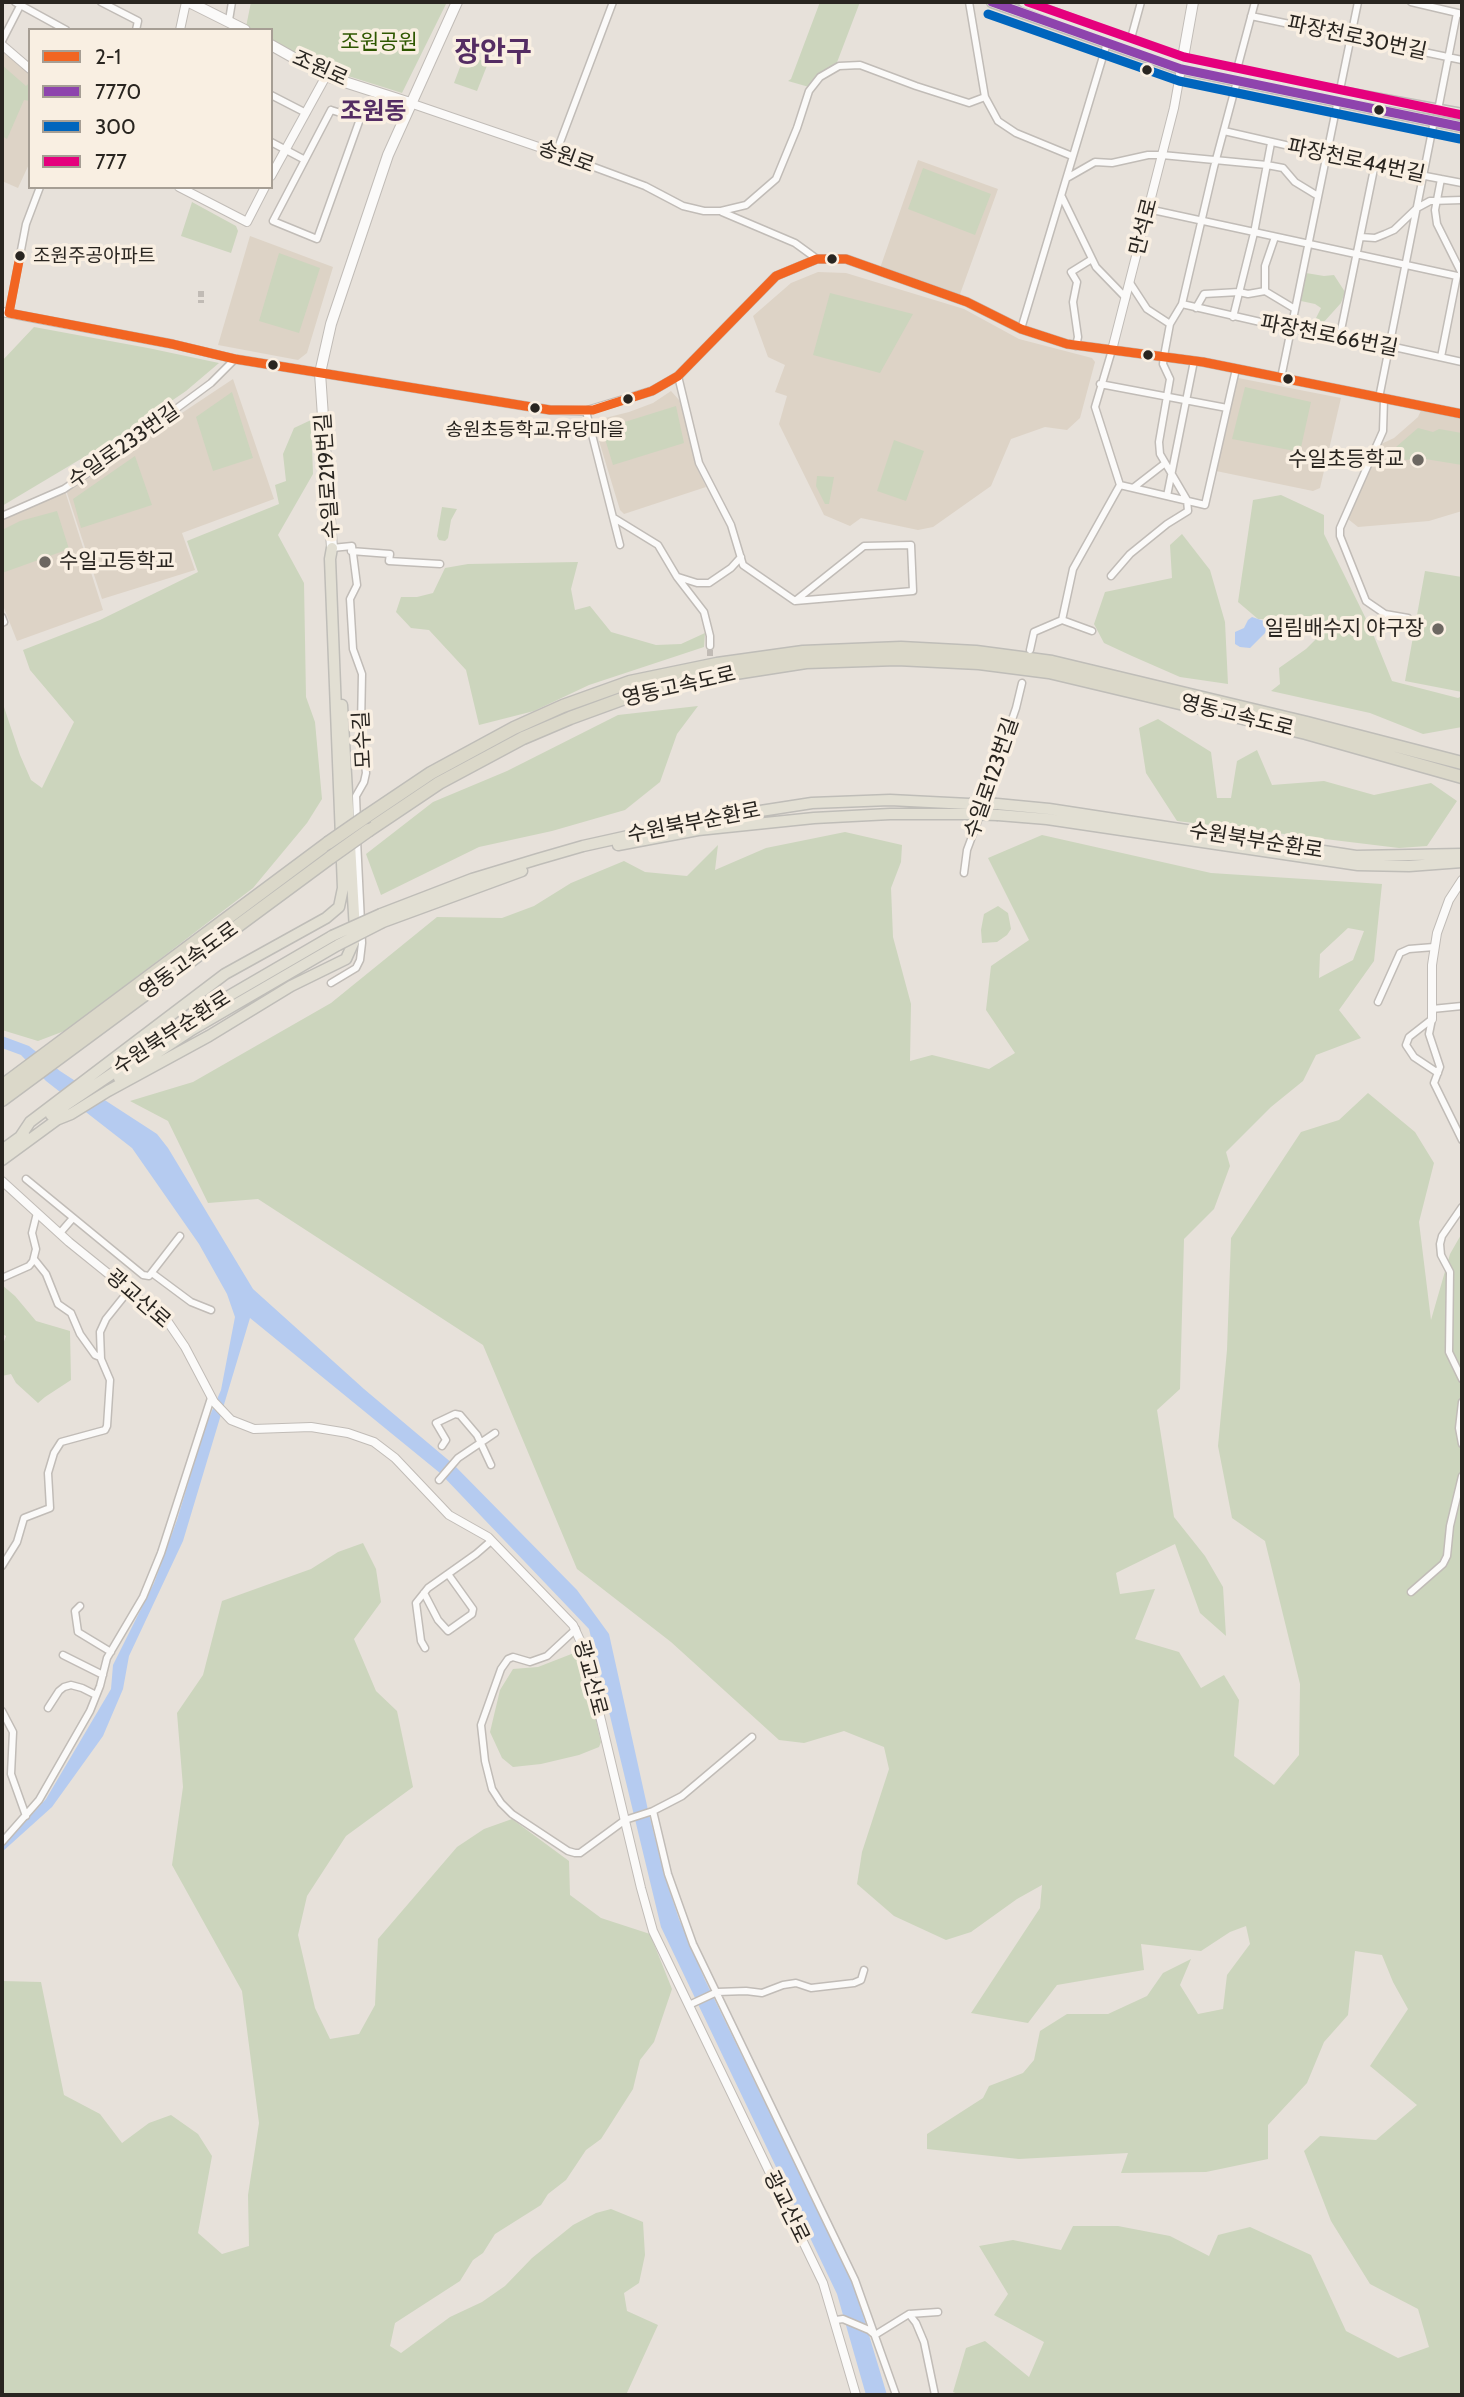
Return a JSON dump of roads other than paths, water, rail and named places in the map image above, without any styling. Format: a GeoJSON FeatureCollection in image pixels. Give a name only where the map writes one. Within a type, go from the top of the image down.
{"type":"FeatureCollection","features":[{"type":"Feature","properties":{"kind":"highway"},"geometry":{"type":"LineString","coordinates":[[99,1084],[209,1036],[290,986],[346,959],[355,939],[332,548]]}},
{"type":"Feature","properties":{"kind":"highway"},"geometry":{"type":"LineString","coordinates":[[99,1084],[225,974],[326,918],[339,907],[343,888],[330,559],[332,548]]}},
{"type":"Feature","properties":{"kind":"highway","name":"영동고속도로"},"geometry":{"type":"LineString","coordinates":[[2,1100],[61,1048],[328,843],[431,773],[514,728],[563,706],[630,682],[718,664],[803,652],[901,648],[976,652],[1052,662],[1462,763]]}},
{"type":"Feature","properties":{"kind":"highway","name":"영동고속도로"},"geometry":{"type":"LineString","coordinates":[[2,1086],[61,1048],[439,783],[523,738],[570,718],[633,695],[716,676],[806,662],[911,660],[979,663],[1049,672],[1306,733],[1462,777]]}},
{"type":"Feature","properties":{"kind":"highway","name":"수원북부순환로"},"geometry":{"type":"LineString","coordinates":[[2,1150],[215,1004],[335,940],[471,878],[583,846],[696,821],[812,803],[877,800],[968,809],[998,809],[1047,819],[1409,866],[1462,862]]}},
{"type":"Feature","properties":{"kind":"highway","name":"수원북부순환로"},"geometry":{"type":"LineString","coordinates":[[1357,860],[1462,854]]}},
{"type":"Feature","properties":{"kind":"highway","name":"수원북부순환로"},"geometry":{"type":"LineString","coordinates":[[2,1160],[99,1084]]}},
{"type":"Feature","properties":{"kind":"main road"},"geometry":{"type":"LineString","coordinates":[[188,2],[242,28]]}},
{"type":"Feature","properties":{"kind":"main road"},"geometry":{"type":"LineString","coordinates":[[320,373],[331,324],[388,155],[457,2]]}},
{"type":"Feature","properties":{"kind":"main road"},"geometry":{"type":"LineString","coordinates":[[992,2],[1107,43],[1149,53],[1212,76],[1234,75]]}},
{"type":"Feature","properties":{"kind":"main road"},"geometry":{"type":"LineString","coordinates":[[1028,2],[1130,42],[1149,53]]}},
{"type":"Feature","properties":{"kind":"main road","name":"만석로"},"geometry":{"type":"LineString","coordinates":[[1182,65],[1193,2]]}},
{"type":"Feature","properties":{"kind":"main road","name":"조원로"},"geometry":{"type":"LineString","coordinates":[[273,46],[326,76],[410,103]]}},
{"type":"Feature","properties":{"kind":"main road"},"geometry":{"type":"LineString","coordinates":[[1182,65],[1338,97],[1462,127]]}},
{"type":"Feature","properties":{"kind":"main road"},"geometry":{"type":"LineString","coordinates":[[1338,97],[1462,114]]}},
{"type":"Feature","properties":{"kind":"main road","name":"수일로219번길"},"geometry":{"type":"LineString","coordinates":[[320,373],[332,548]]}},
{"type":"Feature","properties":{"kind":"street"},"geometry":{"type":"LineString","coordinates":[[101,2],[138,21],[136,28]]}},
{"type":"Feature","properties":{"kind":"street"},"geometry":{"type":"LineString","coordinates":[[181,28],[188,2]]}},
{"type":"Feature","properties":{"kind":"street"},"geometry":{"type":"LineString","coordinates":[[229,20],[232,2]]}},
{"type":"Feature","properties":{"kind":"street"},"geometry":{"type":"LineString","coordinates":[[556,153],[613,2]]}},
{"type":"Feature","properties":{"kind":"street"},"geometry":{"type":"LineString","coordinates":[[969,2],[985,97],[998,121],[1016,133],[1072,156]]}},
{"type":"Feature","properties":{"kind":"street"},"geometry":{"type":"LineString","coordinates":[[1130,42],[1140,2]]}},
{"type":"Feature","properties":{"kind":"street"},"geometry":{"type":"LineString","coordinates":[[1111,576],[1130,554],[1188,511],[1187,500],[1160,454],[1159,442],[1170,379],[1163,364],[1164,356],[1170,324],[1182,304],[1224,131],[1234,75],[1255,2]]}},
{"type":"Feature","properties":{"kind":"street"},"geometry":{"type":"LineString","coordinates":[[1281,378],[1358,2]]}},
{"type":"Feature","properties":{"kind":"street"},"geometry":{"type":"LineString","coordinates":[[1411,2],[1460,13],[1437,110]]}},
{"type":"Feature","properties":{"kind":"street"},"geometry":{"type":"LineString","coordinates":[[28,67],[2,43],[19,3],[63,28]]}},
{"type":"Feature","properties":{"kind":"street","name":"파장천로30번길"},"geometry":{"type":"LineString","coordinates":[[1251,16],[1462,60]]}},
{"type":"Feature","properties":{"kind":"street"},"geometry":{"type":"LineString","coordinates":[[1021,328],[1107,43]]}},
{"type":"Feature","properties":{"kind":"street"},"geometry":{"type":"LineString","coordinates":[[721,211],[746,205],[776,179],[809,92],[820,77],[839,66],[860,65],[969,103],[985,97]]}},
{"type":"Feature","properties":{"kind":"street","name":"만석로"},"geometry":{"type":"LineString","coordinates":[[1112,350],[1182,65]]}},
{"type":"Feature","properties":{"kind":"street"},"geometry":{"type":"LineString","coordinates":[[273,173],[326,76]]}},
{"type":"Feature","properties":{"kind":"street"},"geometry":{"type":"LineString","coordinates":[[273,96],[306,113]]}},
{"type":"Feature","properties":{"kind":"street","name":"송원로"},"geometry":{"type":"LineString","coordinates":[[410,103],[645,186],[683,206],[704,211],[721,211]]}},
{"type":"Feature","properties":{"kind":"street"},"geometry":{"type":"LineString","coordinates":[[331,110],[360,119],[317,239],[273,221],[305,160],[331,110]]}},
{"type":"Feature","properties":{"kind":"street"},"geometry":{"type":"LineString","coordinates":[[1408,618],[1385,614],[1366,601],[1340,536],[1340,528],[1383,431],[1382,398],[1389,347],[1434,121]]}},
{"type":"Feature","properties":{"kind":"street","name":"파장천로44번길"},"geometry":{"type":"LineString","coordinates":[[1224,131],[1462,183]]}},
{"type":"Feature","properties":{"kind":"street"},"geometry":{"type":"LineString","coordinates":[[273,143],[305,160]]}},
{"type":"Feature","properties":{"kind":"street","name":"파장천로44번길"},"geometry":{"type":"LineString","coordinates":[[1233,317],[1254,233],[1271,143]]}},
{"type":"Feature","properties":{"kind":"street"},"geometry":{"type":"LineString","coordinates":[[1067,178],[1095,162],[1112,163],[1148,155],[1162,155],[1215,162],[1268,164],[1283,168],[1296,182],[1318,196]]}},
{"type":"Feature","properties":{"kind":"street"},"geometry":{"type":"LineString","coordinates":[[1340,335],[1375,164]]}},
{"type":"Feature","properties":{"kind":"street","name":"파장천로44번길"},"geometry":{"type":"LineString","coordinates":[[1441,179],[1435,210],[1437,224],[1462,273]]}},
{"type":"Feature","properties":{"kind":"street"},"geometry":{"type":"LineString","coordinates":[[39,189],[26,224],[5,312],[235,359],[550,410],[586,411],[652,391],[677,376],[776,276],[817,259],[846,259],[967,302],[1021,328],[1076,345],[1194,361],[1462,414]]}},
{"type":"Feature","properties":{"kind":"street"},"geometry":{"type":"LineString","coordinates":[[183,189],[247,222],[264,189]]}},
{"type":"Feature","properties":{"kind":"street"},"geometry":{"type":"LineString","coordinates":[[1062,197],[1092,259],[1101,273],[1126,298]]}},
{"type":"Feature","properties":{"kind":"street"},"geometry":{"type":"LineString","coordinates":[[1361,237],[1375,238],[1394,230],[1417,208],[1438,200],[1462,200]]}},
{"type":"Feature","properties":{"kind":"street"},"geometry":{"type":"LineString","coordinates":[[1148,209],[1457,275],[1441,357]]}},
{"type":"Feature","properties":{"kind":"street"},"geometry":{"type":"LineString","coordinates":[[721,211],[795,243],[817,259]]}},
{"type":"Feature","properties":{"kind":"street"},"geometry":{"type":"LineString","coordinates":[[1265,291],[1265,266],[1275,237]]}},
{"type":"Feature","properties":{"kind":"street"},"geometry":{"type":"LineString","coordinates":[[1076,345],[1078,337],[1073,302],[1077,282],[1071,272],[1092,259]]}},
{"type":"Feature","properties":{"kind":"street"},"geometry":{"type":"LineString","coordinates":[[1129,283],[1147,309],[1170,324]]}},
{"type":"Feature","properties":{"kind":"street"},"geometry":{"type":"LineString","coordinates":[[1239,292],[1248,294],[1265,291],[1295,309]]}},
{"type":"Feature","properties":{"kind":"street","name":"파장천로66번길"},"geometry":{"type":"LineString","coordinates":[[1196,308],[1204,294],[1239,292]]}},
{"type":"Feature","properties":{"kind":"street","name":"파장천로66번길"},"geometry":{"type":"LineString","coordinates":[[1182,304],[1233,317],[1291,329],[1340,335],[1462,362]]}},
{"type":"Feature","properties":{"kind":"street"},"geometry":{"type":"LineString","coordinates":[[1062,620],[1073,569],[1120,485],[1095,407],[1112,350]]}},
{"type":"Feature","properties":{"kind":"street","name":"수일로233번길"},"geometry":{"type":"LineString","coordinates":[[2,516],[64,489],[192,398],[235,359]]}},
{"type":"Feature","properties":{"kind":"street"},"geometry":{"type":"LineString","coordinates":[[1167,496],[1194,361]]}},
{"type":"Feature","properties":{"kind":"street"},"geometry":{"type":"LineString","coordinates":[[1120,485],[1205,505],[1236,369]]}},
{"type":"Feature","properties":{"kind":"street"},"geometry":{"type":"LineString","coordinates":[[677,376],[699,463],[731,525],[743,565],[795,601],[913,591],[911,545],[864,546],[795,601]]}},
{"type":"Feature","properties":{"kind":"street"},"geometry":{"type":"LineString","coordinates":[[1100,384],[1227,408]]}},
{"type":"Feature","properties":{"kind":"street"},"geometry":{"type":"LineString","coordinates":[[586,411],[620,545]]}},
{"type":"Feature","properties":{"kind":"street"},"geometry":{"type":"LineString","coordinates":[[1133,488],[1164,464]]}},
{"type":"Feature","properties":{"kind":"street"},"geometry":{"type":"LineString","coordinates":[[614,518],[658,545],[677,577],[704,612],[710,646]]}},
{"type":"Feature","properties":{"kind":"street","name":"수일로219번길"},"geometry":{"type":"LineString","coordinates":[[332,548],[390,554],[389,561],[440,564]]}},
{"type":"Feature","properties":{"kind":"street","name":"모수길"},"geometry":{"type":"LineString","coordinates":[[331,983],[356,968],[362,943],[356,796],[365,782],[366,773],[361,726],[362,674],[353,649],[350,599],[357,585],[353,551]]}},
{"type":"Feature","properties":{"kind":"street"},"geometry":{"type":"LineString","coordinates":[[677,577],[697,583],[709,583],[731,568],[741,557]]}},
{"type":"Feature","properties":{"kind":"street"},"geometry":{"type":"LineString","coordinates":[[2,617],[2,622]]}},
{"type":"Feature","properties":{"kind":"street"},"geometry":{"type":"LineString","coordinates":[[1030,650],[1034,632],[1062,620],[1092,631]]}},
{"type":"Feature","properties":{"kind":"street","name":"수일로123번길"},"geometry":{"type":"LineString","coordinates":[[964,873],[967,850],[1016,708],[1022,683]]}},
{"type":"Feature","properties":{"kind":"street"},"geometry":{"type":"LineString","coordinates":[[1462,880],[1441,916],[1434,947],[1432,1019],[1429,1034],[1440,1068],[1434,1083],[1462,1140]]}},
{"type":"Feature","properties":{"kind":"street"},"geometry":{"type":"LineString","coordinates":[[1378,1002],[1400,953],[1409,949],[1434,947]]}},
{"type":"Feature","properties":{"kind":"street"},"geometry":{"type":"LineString","coordinates":[[1432,1009],[1462,1006]]}},
{"type":"Feature","properties":{"kind":"street"},"geometry":{"type":"LineString","coordinates":[[1432,1019],[1409,1037],[1406,1045],[1414,1057],[1438,1073]]}},
{"type":"Feature","properties":{"kind":"street"},"geometry":{"type":"LineString","coordinates":[[26,1179],[146,1277],[180,1236]]}},
{"type":"Feature","properties":{"kind":"street","name":"광교산로"},"geometry":{"type":"LineString","coordinates":[[2,1181],[6,1191],[37,1213],[168,1322],[185,1347],[212,1400],[226,1415],[238,1424],[252,1429],[311,1427],[348,1433],[374,1442],[395,1458],[449,1514],[491,1541],[576,1629],[584,1649],[628,1820],[653,1931],[692,2004],[824,2283],[840,2320],[853,2393]]}},
{"type":"Feature","properties":{"kind":"street"},"geometry":{"type":"LineString","coordinates":[[1462,1207],[1440,1244],[1441,1255],[1450,1272],[1449,1352],[1462,1378]]}},
{"type":"Feature","properties":{"kind":"street"},"geometry":{"type":"LineString","coordinates":[[2,1278],[29,1266],[34,1259],[36,1249],[32,1233],[37,1213]]}},
{"type":"Feature","properties":{"kind":"street"},"geometry":{"type":"LineString","coordinates":[[60,1233],[73,1218]]}},
{"type":"Feature","properties":{"kind":"street"},"geometry":{"type":"LineString","coordinates":[[34,1259],[46,1274],[58,1304],[71,1313],[80,1334],[95,1355],[100,1357]]}},
{"type":"Feature","properties":{"kind":"street"},"geometry":{"type":"LineString","coordinates":[[152,1273],[191,1302],[211,1310]]}},
{"type":"Feature","properties":{"kind":"street"},"geometry":{"type":"LineString","coordinates":[[2,1566],[17,1542],[24,1518],[50,1508],[48,1473],[54,1453],[61,1442],[105,1430],[107,1426],[110,1380],[100,1357],[100,1332],[106,1319],[130,1289]]}},
{"type":"Feature","properties":{"kind":"street"},"geometry":{"type":"LineString","coordinates":[[2,1842],[40,1800],[67,1755],[96,1695],[111,1652],[143,1597],[161,1553],[212,1400]]}},
{"type":"Feature","properties":{"kind":"street"},"geometry":{"type":"LineString","coordinates":[[1462,1402],[1459,1428],[1462,1444]]}},
{"type":"Feature","properties":{"kind":"street"},"geometry":{"type":"LineString","coordinates":[[442,1446],[446,1440],[436,1423],[455,1414],[467,1422],[491,1465]]}},
{"type":"Feature","properties":{"kind":"street"},"geometry":{"type":"LineString","coordinates":[[440,1478],[457,1461],[495,1433]]}},
{"type":"Feature","properties":{"kind":"street"},"geometry":{"type":"LineString","coordinates":[[1411,1592],[1443,1564],[1447,1556],[1450,1526],[1462,1476]]}},
{"type":"Feature","properties":{"kind":"street"},"geometry":{"type":"LineString","coordinates":[[425,1648],[415,1611],[416,1603],[424,1593],[491,1541]]}},
{"type":"Feature","properties":{"kind":"street"},"geometry":{"type":"LineString","coordinates":[[424,1593],[438,1620],[448,1632],[473,1611],[448,1574]]}},
{"type":"Feature","properties":{"kind":"street"},"geometry":{"type":"LineString","coordinates":[[80,1606],[75,1611],[78,1632],[111,1652]]}},
{"type":"Feature","properties":{"kind":"street"},"geometry":{"type":"LineString","coordinates":[[576,1629],[547,1656],[530,1662],[513,1657],[508,1659],[501,1669],[481,1725],[489,1779],[492,1789],[506,1810],[568,1851],[580,1853],[628,1820],[682,1796],[752,1737]]}},
{"type":"Feature","properties":{"kind":"street"},"geometry":{"type":"LineString","coordinates":[[63,1655],[103,1675]]}},
{"type":"Feature","properties":{"kind":"street"},"geometry":{"type":"LineString","coordinates":[[48,1708],[59,1691],[71,1685],[96,1695]]}},
{"type":"Feature","properties":{"kind":"street"},"geometry":{"type":"LineString","coordinates":[[2,1711],[13,1732],[11,1773],[26,1816]]}},
{"type":"Feature","properties":{"kind":"street"},"geometry":{"type":"LineString","coordinates":[[652,1811],[668,1874],[701,1962],[855,2280],[896,2395]]}},
{"type":"Feature","properties":{"kind":"street"},"geometry":{"type":"LineString","coordinates":[[692,2004],[716,1992],[762,1993],[796,1983],[811,1988],[854,1983],[861,1980],[864,1970]]}},
{"type":"Feature","properties":{"kind":"street"},"geometry":{"type":"LineString","coordinates":[[875,2336],[909,2314],[938,2312]]}},
{"type":"Feature","properties":{"kind":"street"},"geometry":{"type":"LineString","coordinates":[[909,2314],[924,2342],[935,2395]]}},
{"type":"Feature","properties":{"kind":"street"},"geometry":{"type":"LineString","coordinates":[[840,2320],[869,2330],[875,2336]]}},
{"type":"Feature","properties":{"kind":"water"},"geometry":{"type":"Polygon","coordinates":[[[1252,617],[1264,621],[1268,626],[1265,633],[1250,648],[1240,647],[1235,644],[1235,632],[1244,628],[1252,617]]]}},
{"type":"Feature","properties":{"kind":"water"},"geometry":{"type":"Polygon","coordinates":[[[2,1036],[29,1046],[60,1071],[157,1134],[253,1289],[364,1389],[453,1464],[577,1590],[609,1634],[648,1810],[664,1874],[679,1919],[705,1980],[854,2285],[887,2395],[866,2395],[837,2294],[661,1927],[589,1629],[440,1473],[250,1318],[183,1541],[129,1656],[123,1689],[103,1736],[52,1807],[2,1852],[2,1847],[46,1799],[111,1689],[113,1665],[154,1583],[177,1520],[205,1427],[221,1390],[235,1317],[227,1294],[199,1244],[132,1148],[46,1081],[21,1055],[2,1048],[2,1036]]]}},
{"type":"Feature","properties":{"kind":"tunnel"},"geometry":{"type":"LineString","coordinates":[[201,291],[201,303]]}},
{"type":"Feature","properties":{"kind":"tunnel"},"geometry":{"type":"LineString","coordinates":[[710,646],[710,665]]}},
{"type":"Feature","properties":{"kind":"place","name":"조원주공아파트"},"geometry":{"type":"Point","coordinates":[20,256]}},
{"type":"Feature","properties":{"kind":"place","name":"송원초등학교.유당마을"},"geometry":{"type":"Point","coordinates":[535,408]}},
{"type":"Feature","properties":{"kind":"place","name":"수일초등학교"},"geometry":{"type":"Point","coordinates":[1418,460]}},
{"type":"Feature","properties":{"kind":"place","name":"수일고등학교"},"geometry":{"type":"Point","coordinates":[45,562]}},
{"type":"Feature","properties":{"kind":"place","name":"일림배수지 야구장"},"geometry":{"type":"Point","coordinates":[1438,629]}},
{"type":"Feature","properties":{"kind":"district","name":"장안구"},"geometry":{"type":"Point","coordinates":[493,53]}},
{"type":"Feature","properties":{"kind":"district","name":"조원동"},"geometry":{"type":"Point","coordinates":[373,112]}},
{"type":"Feature","properties":{"kind":"park label","name":"조원공원"},"geometry":{"type":"Point","coordinates":[379,43]}}]}
